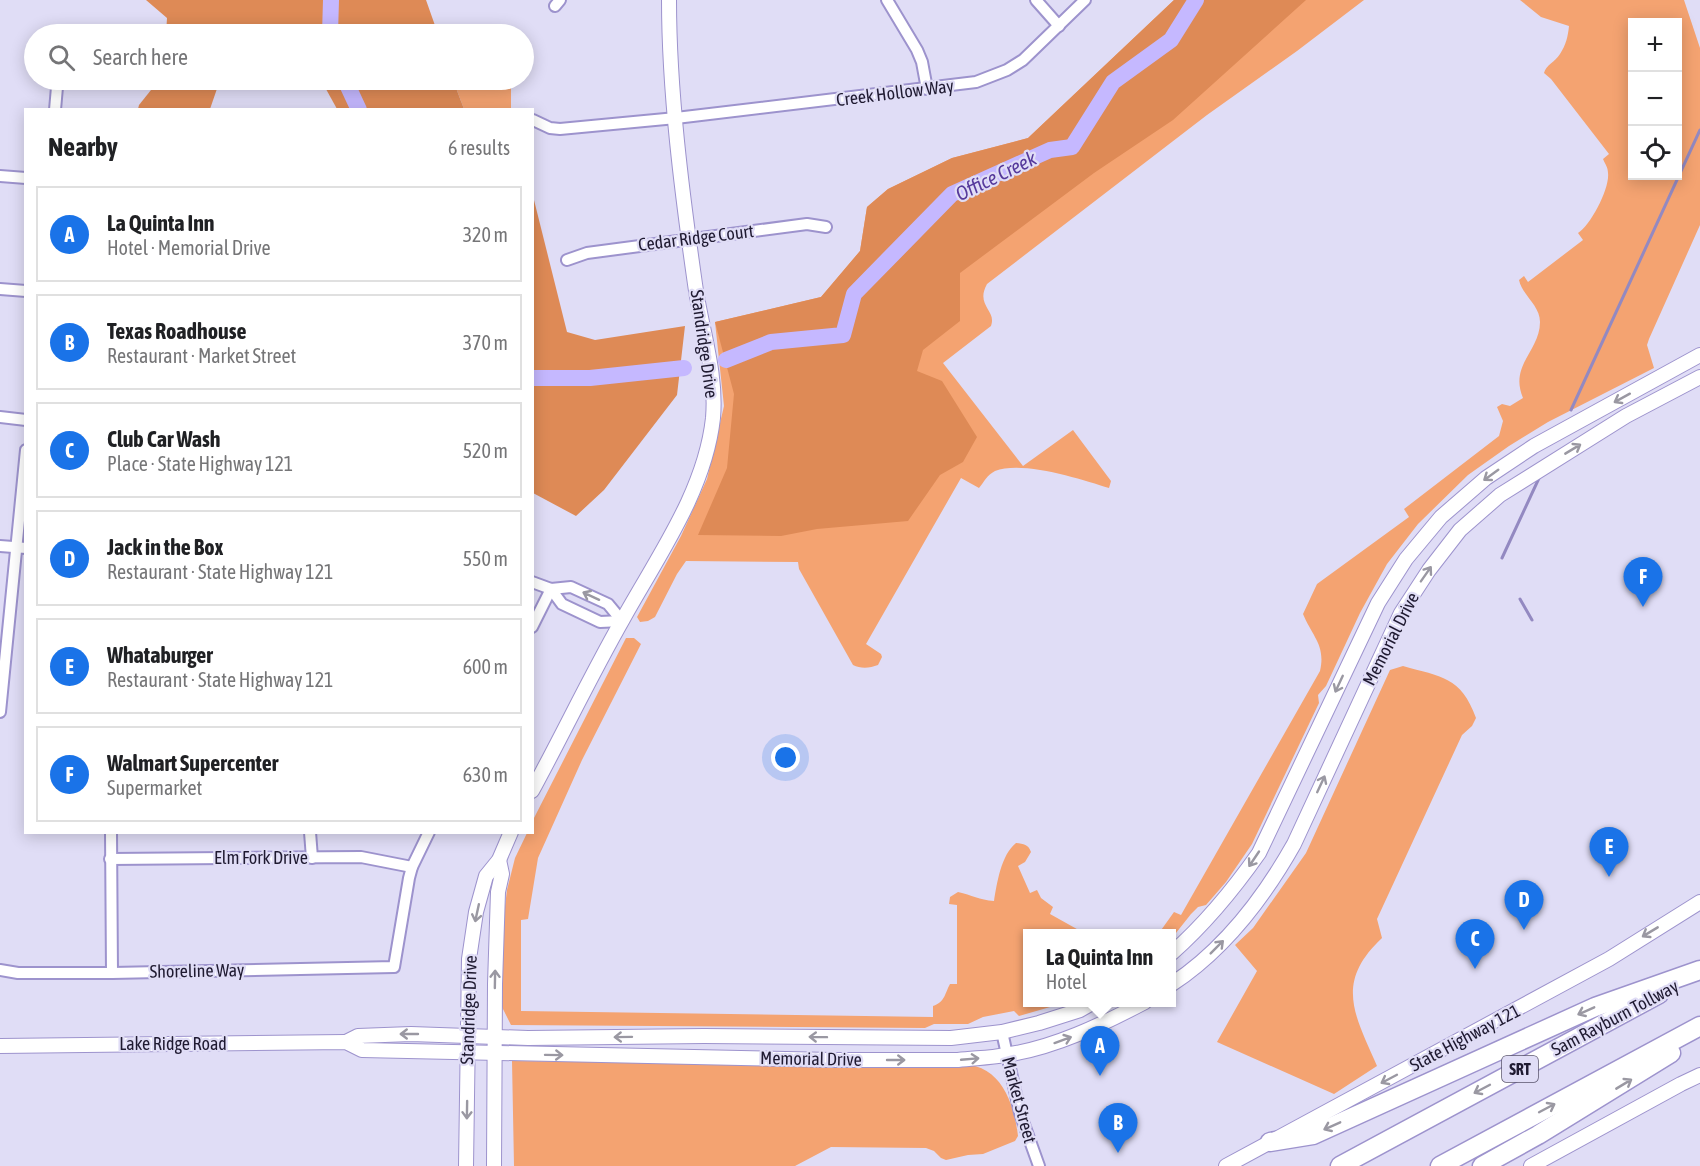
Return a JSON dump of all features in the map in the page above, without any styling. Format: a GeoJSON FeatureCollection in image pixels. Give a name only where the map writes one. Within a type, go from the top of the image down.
{"type":"FeatureCollection","features":[{"type":"Feature","properties":{"kind":"highway"},"geometry":{"type":"LineString","coordinates":[[1270,1142],[1313,1135],[1595,1007],[1700,971]]}},
{"type":"Feature","properties":{"kind":"highway","name":"Sam Rayburn Tollway"},"geometry":{"type":"LineString","coordinates":[[1340,1166],[1700,971]]}},
{"type":"Feature","properties":{"kind":"highway"},"geometry":{"type":"LineString","coordinates":[[1440,1166],[1700,1026]]}},
{"type":"Feature","properties":{"kind":"highway"},"geometry":{"type":"LineString","coordinates":[[1482,1166],[1538,1136],[1649,1068],[1700,1033]]}},
{"type":"Feature","properties":{"kind":"street","name":"Standridge Drive"},"geometry":{"type":"LineString","coordinates":[[534,787],[621,621],[680,517],[698,477],[711,432],[713,398],[711,366],[688,240],[670,51],[669,0]]}},
{"type":"Feature","properties":{"kind":"street"},"geometry":{"type":"LineString","coordinates":[[887,0],[917,50],[922,62],[927,89]]}},
{"type":"Feature","properties":{"kind":"street"},"geometry":{"type":"LineString","coordinates":[[1036,0],[1059,26]]}},
{"type":"Feature","properties":{"kind":"street","name":"Creek Hollow Way"},"geometry":{"type":"LineString","coordinates":[[534,120],[550,128],[560,129],[676,118],[976,82],[1007,70],[1023,60],[1085,0]]}},
{"type":"Feature","properties":{"kind":"street"},"geometry":{"type":"LineString","coordinates":[[55,108],[57,90]]}},
{"type":"Feature","properties":{"kind":"street"},"geometry":{"type":"LineString","coordinates":[[0,176],[24,178]]}},
{"type":"Feature","properties":{"kind":"street","name":"Cedar Ridge Court"},"geometry":{"type":"LineString","coordinates":[[567,261],[587,252],[807,224],[826,227]]}},
{"type":"Feature","properties":{"kind":"street"},"geometry":{"type":"LineString","coordinates":[[0,289],[24,291]]}},
{"type":"Feature","properties":{"kind":"street","name":"Memorial Drive"},"geometry":{"type":"LineString","coordinates":[[1176,949],[1213,914],[1259,853],[1378,603],[1406,559],[1441,517],[1486,478],[1534,446],[1700,355]]}},
{"type":"Feature","properties":{"kind":"street"},"geometry":{"type":"LineString","coordinates":[[1667,373],[1676,390]]}},
{"type":"Feature","properties":{"kind":"street","name":"Memorial Drive"},"geometry":{"type":"LineString","coordinates":[[1176,981],[1214,951],[1245,919],[1275,878],[1294,844],[1401,612],[1429,570],[1460,530],[1500,495],[1626,416],[1700,377]]}},
{"type":"Feature","properties":{"kind":"street"},"geometry":{"type":"LineString","coordinates":[[0,417],[24,420]]}},
{"type":"Feature","properties":{"kind":"street"},"geometry":{"type":"LineString","coordinates":[[0,712],[21,548],[24,489]]}},
{"type":"Feature","properties":{"kind":"street"},"geometry":{"type":"LineString","coordinates":[[0,546],[21,548]]}},
{"type":"Feature","properties":{"kind":"street"},"geometry":{"type":"LineString","coordinates":[[534,583],[551,589],[571,588],[608,604],[621,621]]}},
{"type":"Feature","properties":{"kind":"street"},"geometry":{"type":"LineString","coordinates":[[551,589],[562,604],[600,622],[621,621]]}},
{"type":"Feature","properties":{"kind":"street"},"geometry":{"type":"LineString","coordinates":[[534,623],[551,589]]}},
{"type":"Feature","properties":{"kind":"street"},"geometry":{"type":"LineString","coordinates":[[1364,631],[1388,643]]}},
{"type":"Feature","properties":{"kind":"street"},"geometry":{"type":"LineString","coordinates":[[111,834],[112,972]]}},
{"type":"Feature","properties":{"kind":"street"},"geometry":{"type":"LineString","coordinates":[[310,834],[312,858]]}},
{"type":"Feature","properties":{"kind":"street"},"geometry":{"type":"LineString","coordinates":[[412,867],[428,834]]}},
{"type":"Feature","properties":{"kind":"street","name":"Standridge Drive"},"geometry":{"type":"LineString","coordinates":[[466,1166],[469,959],[476,912],[486,876],[499,861],[511,834]]}},
{"type":"Feature","properties":{"kind":"street","name":"Elm Fork Drive"},"geometry":{"type":"LineString","coordinates":[[110,859],[361,857],[412,867]]}},
{"type":"Feature","properties":{"kind":"street","name":"Standridge Drive"},"geometry":{"type":"LineString","coordinates":[[494,1166],[495,984],[498,892],[502,874],[499,861]]}},
{"type":"Feature","properties":{"kind":"street","name":"Shoreline Way"},"geometry":{"type":"LineString","coordinates":[[0,970],[18,973],[394,968],[403,905],[412,867]]}},
{"type":"Feature","properties":{"kind":"street","name":"State Highway 121"},"geometry":{"type":"LineString","coordinates":[[1226,1166],[1609,959],[1700,902]]}},
{"type":"Feature","properties":{"kind":"street","name":"Memorial Drive"},"geometry":{"type":"LineString","coordinates":[[467,1036],[951,1038],[1002,1032],[1039,1023],[1085,1007]]}},
{"type":"Feature","properties":{"kind":"street","name":"Memorial Drive"},"geometry":{"type":"LineString","coordinates":[[467,1053],[958,1059],[1006,1055],[1053,1043],[1100,1026],[1135,1007]]}},
{"type":"Feature","properties":{"kind":"street","name":"Market Street"},"geometry":{"type":"LineString","coordinates":[[1002,1032],[1020,1113],[1039,1166]]}},
{"type":"Feature","properties":{"kind":"street","name":"Lake Ridge Road"},"geometry":{"type":"LineString","coordinates":[[0,1046],[346,1042],[358,1036],[411,1034],[467,1036]]}},
{"type":"Feature","properties":{"kind":"street","name":"Lake Ridge Road"},"geometry":{"type":"LineString","coordinates":[[346,1042],[362,1050],[467,1053]]}},
{"type":"Feature","properties":{"kind":"street"},"geometry":{"type":"LineString","coordinates":[[1531,1166],[1700,1075]]}},
{"type":"Feature","properties":{"kind":"shaded area"},"geometry":{"type":"Polygon","coordinates":[[[146,0],[426,0],[434,24],[167,24],[167,18],[146,0]]]}},
{"type":"Feature","properties":{"kind":"shaded area"},"geometry":{"type":"Polygon","coordinates":[[[1174,0],[1364,0],[1207,115],[987,284],[983,298],[991,316],[991,326],[943,363],[1023,466],[1073,430],[1111,481],[1109,488],[1036,469],[1007,468],[995,471],[979,488],[961,478],[866,644],[881,654],[878,665],[875,666],[862,668],[853,665],[799,569],[798,562],[686,561],[655,617],[640,622],[637,617],[681,536],[707,479],[724,406],[715,322],[821,297],[860,251],[867,207],[888,189],[952,158],[1028,138],[1174,0]]]}},
{"type":"Feature","properties":{"kind":"shaded area"},"geometry":{"type":"Polygon","coordinates":[[[1174,0],[1306,0],[1173,120],[1094,173],[960,273],[960,321],[923,350],[917,371],[942,381],[977,437],[963,462],[940,475],[908,521],[817,529],[781,536],[698,535],[727,468],[734,394],[715,322],[821,297],[860,251],[867,207],[888,189],[952,158],[1028,138],[1174,0]]]}},
{"type":"Feature","properties":{"kind":"shaded area"},"geometry":{"type":"Polygon","coordinates":[[[1520,0],[1684,0],[1700,48],[1700,225],[1647,345],[1654,368],[1548,422],[1509,446],[1468,475],[1418,524],[1387,564],[1360,613],[1326,686],[1318,695],[1319,703],[1252,844],[1226,882],[1206,905],[1198,907],[1176,933],[1176,929],[1162,929],[1174,912],[1181,915],[1320,671],[1320,647],[1303,614],[1317,584],[1409,517],[1404,509],[1499,436],[1503,421],[1497,407],[1502,404],[1510,406],[1523,398],[1520,386],[1522,367],[1539,332],[1540,322],[1537,310],[1519,280],[1524,276],[1528,282],[1583,240],[1578,233],[1594,214],[1608,180],[1608,169],[1603,159],[1609,154],[1544,73],[1562,51],[1569,26],[1541,17],[1520,0]]]}},
{"type":"Feature","properties":{"kind":"shaded area"},"geometry":{"type":"Polygon","coordinates":[[[151,90],[217,90],[210,108],[138,108],[151,90]]]}},
{"type":"Feature","properties":{"kind":"shaded area"},"geometry":{"type":"Polygon","coordinates":[[[327,90],[457,90],[464,108],[336,108],[327,90]]]}},
{"type":"Feature","properties":{"kind":"shaded area"},"geometry":{"type":"Polygon","coordinates":[[[457,90],[511,90],[511,108],[464,108],[457,90]]]}},
{"type":"Feature","properties":{"kind":"shaded area"},"geometry":{"type":"Polygon","coordinates":[[[534,200],[567,332],[595,340],[685,326],[677,395],[604,490],[576,516],[534,494],[534,200]]]}},
{"type":"Feature","properties":{"kind":"shaded area"},"geometry":{"type":"Polygon","coordinates":[[[626,638],[634,638],[641,644],[582,760],[538,858],[528,919],[521,920],[521,1011],[933,1017],[933,1006],[942,1000],[950,984],[957,984],[957,905],[949,904],[950,897],[958,892],[994,901],[1003,862],[1016,843],[1029,847],[1031,852],[1025,862],[1018,866],[1030,893],[1037,890],[1041,898],[1053,907],[1050,914],[1077,929],[1023,929],[1023,1007],[1050,1007],[1019,1016],[1014,1011],[983,1017],[968,1024],[934,1024],[925,1028],[511,1025],[502,1007],[503,922],[507,890],[515,858],[527,834],[534,834],[534,818],[626,638]]]}},
{"type":"Feature","properties":{"kind":"shaded area"},"geometry":{"type":"Polygon","coordinates":[[[1403,666],[1448,680],[1464,694],[1476,718],[1472,726],[1462,735],[1377,919],[1382,938],[1367,954],[1358,970],[1353,1000],[1356,1015],[1377,1066],[1334,1094],[1217,1042],[1257,971],[1235,945],[1253,928],[1306,853],[1390,670],[1403,666]]]}},
{"type":"Feature","properties":{"kind":"shaded area"},"geometry":{"type":"Polygon","coordinates":[[[512,1061],[971,1065],[983,1069],[1001,1085],[1013,1109],[1018,1136],[1015,1141],[983,1154],[946,1160],[926,1148],[831,1147],[795,1166],[514,1166],[512,1061]]]}},
{"type":"Feature","properties":{"kind":"waterway","name":"Office Creek"},"geometry":{"type":"LineString","coordinates":[[330,24],[331,0]]}},
{"type":"Feature","properties":{"kind":"waterway","name":"Office Creek"},"geometry":{"type":"LineString","coordinates":[[726,360],[771,342],[843,335],[854,294],[952,194],[1050,150],[1072,147],[1113,82],[1171,40],[1196,0]]}},
{"type":"Feature","properties":{"kind":"waterway","name":"Office Creek"},"geometry":{"type":"LineString","coordinates":[[350,90],[358,108]]}},
{"type":"Feature","properties":{"kind":"waterway"},"geometry":{"type":"LineString","coordinates":[[1571,410],[1700,130]]}},
{"type":"Feature","properties":{"kind":"waterway","name":"Office Creek"},"geometry":{"type":"LineString","coordinates":[[534,378],[590,378],[684,368]]}},
{"type":"Feature","properties":{"kind":"waterway"},"geometry":{"type":"LineString","coordinates":[[1502,558],[1540,476]]}},
{"type":"Feature","properties":{"kind":"waterway"},"geometry":{"type":"LineString","coordinates":[[1520,599],[1532,620]]}},
{"type":"Feature","properties":{"kind":"place","name":"Walmart Supercenter"},"geometry":{"type":"Point","coordinates":[1643,607]}},
{"type":"Feature","properties":{"kind":"place","name":"Whataburger"},"geometry":{"type":"Point","coordinates":[1609,877]}},
{"type":"Feature","properties":{"kind":"place","name":"Jack in the Box"},"geometry":{"type":"Point","coordinates":[1524,930]}},
{"type":"Feature","properties":{"kind":"place","name":"Club Car Wash"},"geometry":{"type":"Point","coordinates":[1475,969]}},
{"type":"Feature","properties":{"kind":"place","name":"La Quinta Inn"},"geometry":{"type":"Point","coordinates":[1100,1076]}},
{"type":"Feature","properties":{"kind":"place","name":"Texas Roadhouse"},"geometry":{"type":"Point","coordinates":[1118,1153]}}]}
